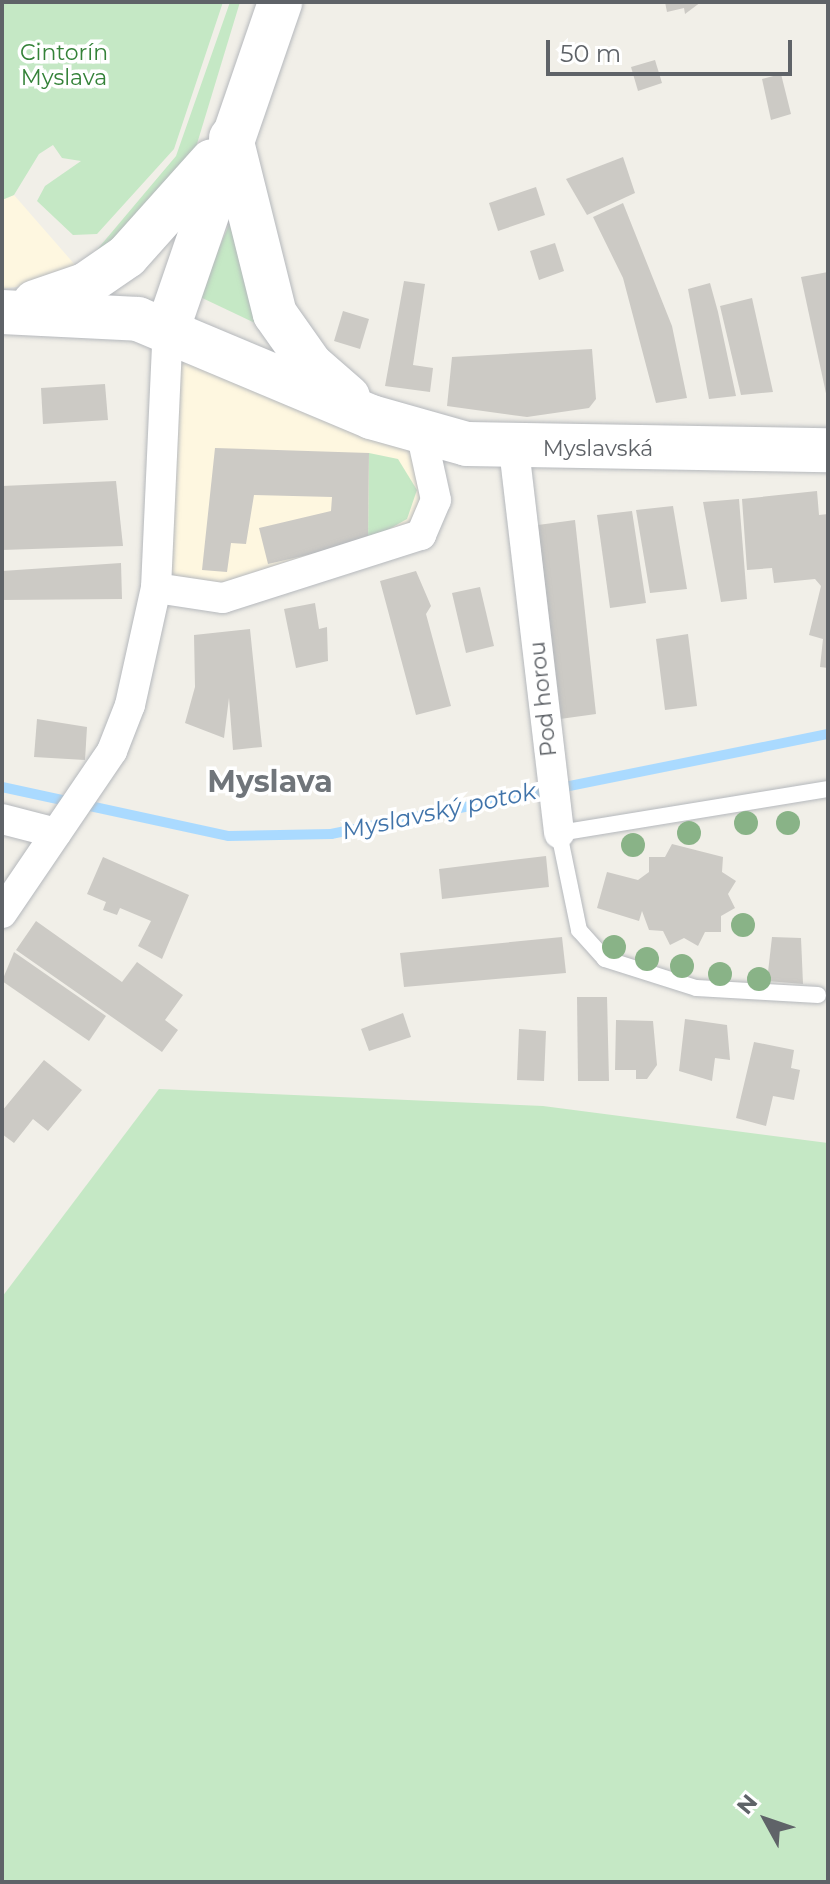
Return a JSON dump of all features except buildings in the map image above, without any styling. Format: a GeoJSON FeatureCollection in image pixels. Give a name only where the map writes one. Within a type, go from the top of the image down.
{"type":"FeatureCollection","features":[{"type":"Feature","properties":{"kind":"street"},"geometry":{"type":"LineString","coordinates":[[2,913],[93,781],[124,727],[156,588],[168,328],[280,2]]}},
{"type":"Feature","properties":{"kind":"street"},"geometry":{"type":"LineString","coordinates":[[2,312],[85,285],[127,256],[231,138]]}},
{"type":"Feature","properties":{"kind":"street","name":"Myslavská"},"geometry":{"type":"LineString","coordinates":[[231,138],[275,314],[311,365],[371,417]]}},
{"type":"Feature","properties":{"kind":"street","name":"Myslavská"},"geometry":{"type":"LineString","coordinates":[[2,312],[93,312],[168,328],[371,417],[421,432],[514,449],[828,450]]}},
{"type":"Feature","properties":{"kind":"street"},"geometry":{"type":"LineString","coordinates":[[156,588],[223,598],[421,535],[436,500],[421,432]]}},
{"type":"Feature","properties":{"kind":"street","name":"Pod horou"},"geometry":{"type":"LineString","coordinates":[[514,449],[559,833]]}},
{"type":"Feature","properties":{"kind":"street"},"geometry":{"type":"LineString","coordinates":[[2,819],[60,826]]}},
{"type":"Feature","properties":{"kind":"lane"},"geometry":{"type":"LineString","coordinates":[[559,833],[828,789]]}},
{"type":"Feature","properties":{"kind":"lane","name":"Pod horou"},"geometry":{"type":"LineString","coordinates":[[559,833],[579,930],[605,959],[696,988],[818,995]]}},
{"type":"Feature","properties":{"kind":"shaded area"},"geometry":{"type":"Polygon","coordinates":[[[14,195],[76,266],[36,284],[2,289],[2,200],[14,195]]]}},
{"type":"Feature","properties":{"kind":"shaded area"},"geometry":{"type":"Polygon","coordinates":[[[168,328],[421,432],[434,514],[223,598],[156,588],[168,328]]]}},
{"type":"Feature","properties":{"kind":"green space","name":"Cintorín Myslava"},"geometry":{"type":"Polygon","coordinates":[[[2,2],[223,2],[174,149],[97,234],[73,235],[37,201],[45,186],[81,161],[62,158],[53,145],[39,154],[14,195],[2,200],[2,2]]]}},
{"type":"Feature","properties":{"kind":"green space"},"geometry":{"type":"Polygon","coordinates":[[[230,2],[240,2],[193,157],[162,202],[90,258],[176,156],[230,2]]]}},
{"type":"Feature","properties":{"kind":"green space"},"geometry":{"type":"Polygon","coordinates":[[[239,202],[261,326],[198,296],[239,202]]]}},
{"type":"Feature","properties":{"kind":"green space"},"geometry":{"type":"Polygon","coordinates":[[[369,453],[398,459],[417,490],[407,519],[368,541],[369,453]]]}},
{"type":"Feature","properties":{"kind":"green space"},"geometry":{"type":"Polygon","coordinates":[[[159,1089],[543,1106],[828,1143],[828,1882],[2,1882],[2,1297],[159,1089]]]}},
{"type":"Feature","properties":{"kind":"waterway","name":"Myslavský potok"},"geometry":{"type":"LineString","coordinates":[[2,787],[229,836],[331,834],[828,734]]}},
{"type":"Feature","properties":{"kind":"district","name":"Myslava"},"geometry":{"type":"Point","coordinates":[270,782]}}]}
